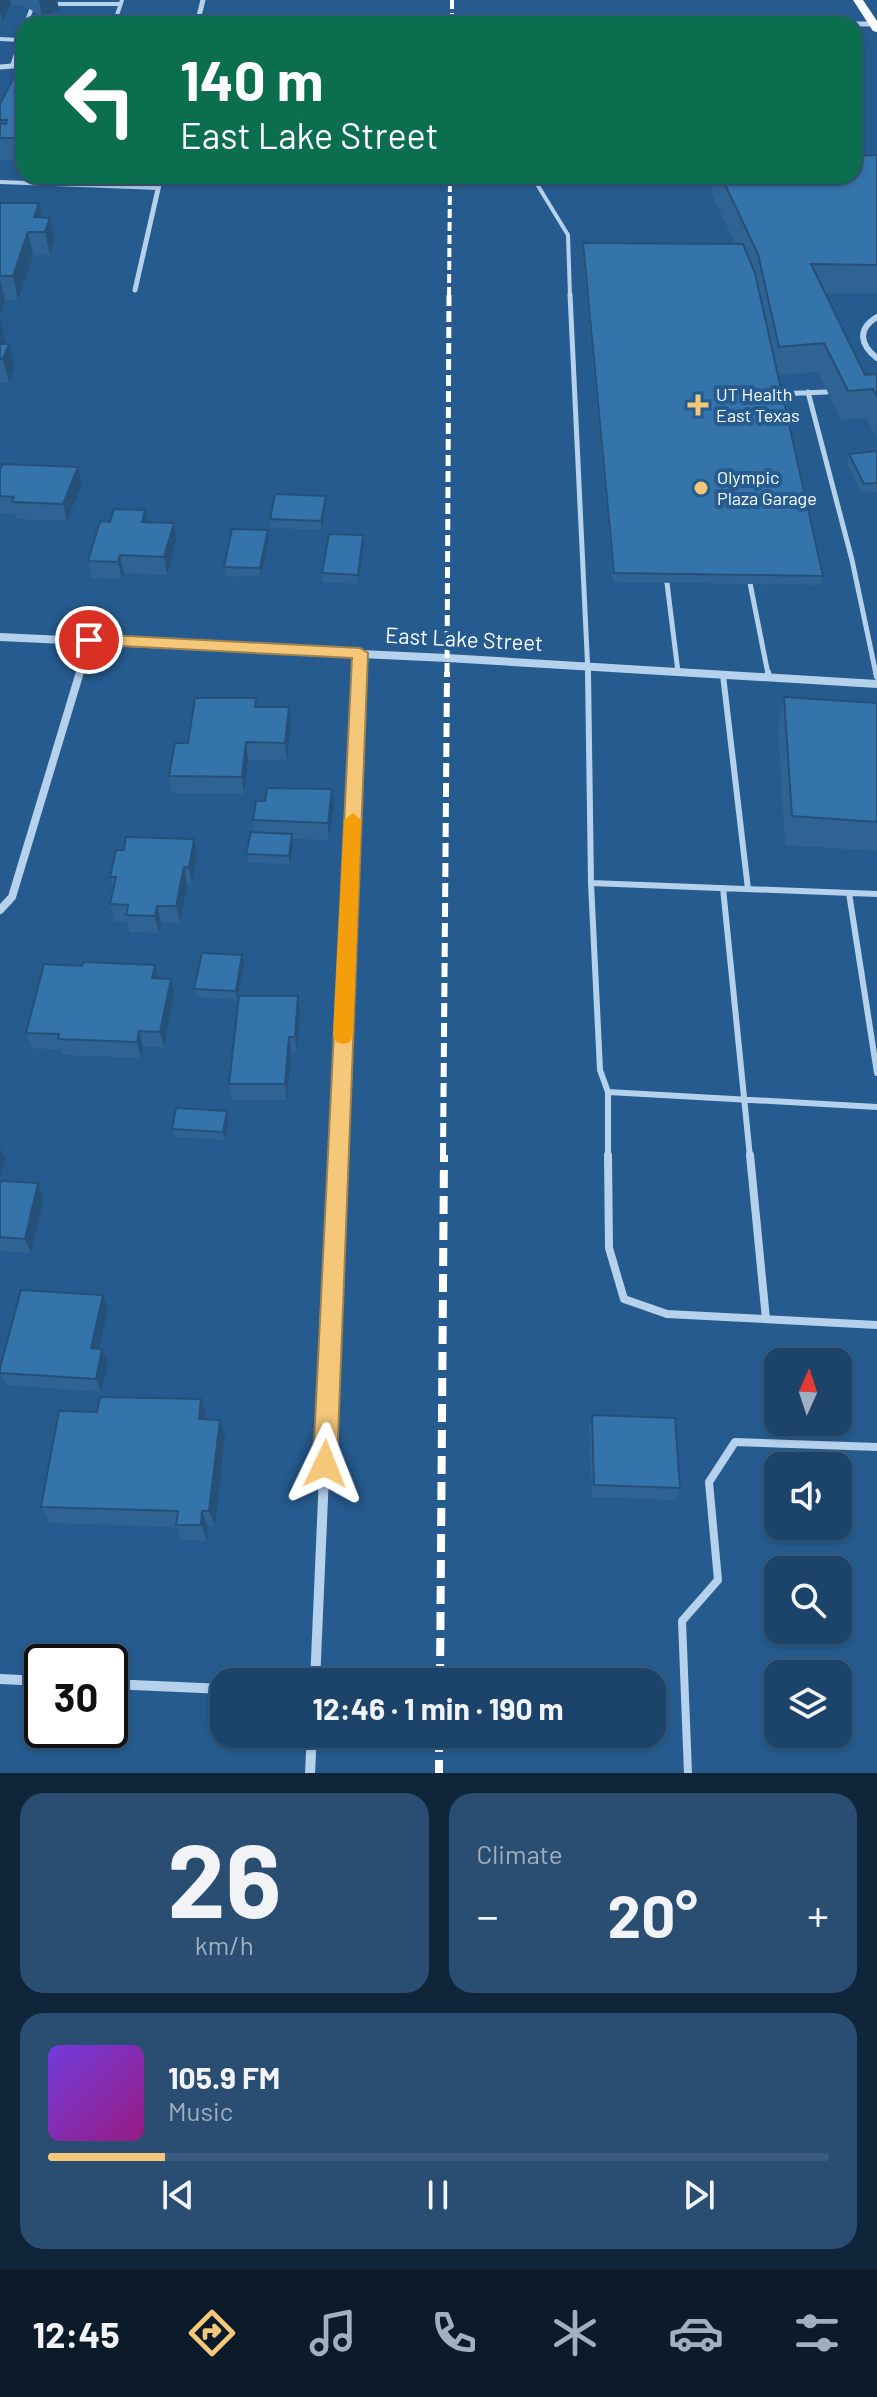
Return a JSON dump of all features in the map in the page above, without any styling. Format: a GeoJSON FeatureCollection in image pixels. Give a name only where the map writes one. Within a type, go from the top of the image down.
{"type":"FeatureCollection","features":[{"type":"Feature","properties":{"kind":"main road"},"geometry":{"type":"LineString","coordinates":[[858,0],[875,27]]}},
{"type":"Feature","properties":{"kind":"street"},"geometry":{"type":"LineString","coordinates":[[0,67],[16,66]]}},
{"type":"Feature","properties":{"kind":"street"},"geometry":{"type":"LineString","coordinates":[[135,290],[159,184]]}},
{"type":"Feature","properties":{"kind":"street"},"geometry":{"type":"LineString","coordinates":[[877,317],[863,327],[860,335],[862,344],[877,358]]}},
{"type":"Feature","properties":{"kind":"street","name":"East Lake Street"},"geometry":{"type":"LineString","coordinates":[[0,637],[360,653],[877,684]]}},
{"type":"Feature","properties":{"kind":"street"},"geometry":{"type":"LineString","coordinates":[[0,910],[12,897],[89,640]]}},
{"type":"Feature","properties":{"kind":"street"},"geometry":{"type":"LineString","coordinates":[[316,1668],[360,653]]}},
{"type":"Feature","properties":{"kind":"street"},"geometry":{"type":"LineString","coordinates":[[0,1679],[24,1680]]}},
{"type":"Feature","properties":{"kind":"street"},"geometry":{"type":"LineString","coordinates":[[128,1685],[210,1688]]}},
{"type":"Feature","properties":{"kind":"street"},"geometry":{"type":"LineString","coordinates":[[310,1773],[311,1748]]}},
{"type":"Feature","properties":{"kind":"lane"},"geometry":{"type":"LineString","coordinates":[[48,4],[121,2]]}},
{"type":"Feature","properties":{"kind":"lane"},"geometry":{"type":"LineString","coordinates":[[29,16],[31,10]]}},
{"type":"Feature","properties":{"kind":"lane"},"geometry":{"type":"LineString","coordinates":[[12,66],[16,56]]}},
{"type":"Feature","properties":{"kind":"lane"},"geometry":{"type":"LineString","coordinates":[[51,184],[158,188]]}},
{"type":"Feature","properties":{"kind":"lane"},"geometry":{"type":"LineString","coordinates":[[537,184],[568,235],[572,385],[588,666],[591,883],[600,1070],[608,1092],[609,1248],[624,1299],[667,1314],[877,1325]]}},
{"type":"Feature","properties":{"kind":"lane"},"geometry":{"type":"LineString","coordinates":[[808,392],[852,560],[877,677]]}},
{"type":"Feature","properties":{"kind":"lane"},"geometry":{"type":"LineString","coordinates":[[776,394],[827,392]]}},
{"type":"Feature","properties":{"kind":"lane"},"geometry":{"type":"LineString","coordinates":[[667,583],[678,672]]}},
{"type":"Feature","properties":{"kind":"lane"},"geometry":{"type":"LineString","coordinates":[[750,583],[769,678]]}},
{"type":"Feature","properties":{"kind":"lane"},"geometry":{"type":"LineString","coordinates":[[723,675],[748,889]]}},
{"type":"Feature","properties":{"kind":"lane"},"geometry":{"type":"LineString","coordinates":[[591,883],[877,894]]}},
{"type":"Feature","properties":{"kind":"lane"},"geometry":{"type":"LineString","coordinates":[[723,888],[766,1319]]}},
{"type":"Feature","properties":{"kind":"lane"},"geometry":{"type":"LineString","coordinates":[[849,893],[877,1073]]}},
{"type":"Feature","properties":{"kind":"lane"},"geometry":{"type":"LineString","coordinates":[[608,1092],[877,1107]]}},
{"type":"Feature","properties":{"kind":"lane"},"geometry":{"type":"LineString","coordinates":[[688,1773],[682,1621],[718,1580],[709,1482],[735,1442],[877,1447]]}},
{"type":"Feature","properties":{"kind":"building"},"geometry":{"type":"Polygon","coordinates":[[[16,77],[16,138],[0,138],[0,123],[6,124],[7,120],[0,120],[0,104],[16,77]]]}},
{"type":"Feature","properties":{"kind":"building"},"geometry":{"type":"Polygon","coordinates":[[[877,155],[877,265],[811,264],[865,375],[877,374],[877,396],[873,389],[848,391],[824,343],[779,347],[758,254],[725,184],[862,184],[862,156],[877,155]]]}},
{"type":"Feature","properties":{"kind":"building"},"geometry":{"type":"Polygon","coordinates":[[[0,203],[39,203],[34,217],[50,218],[45,232],[28,232],[13,276],[0,276],[0,203]]]}},
{"type":"Feature","properties":{"kind":"building","name":"Olympic Plaza Garage"},"geometry":{"type":"Polygon","coordinates":[[[583,243],[743,244],[755,273],[823,576],[614,573],[583,243]]]}},
{"type":"Feature","properties":{"kind":"building"},"geometry":{"type":"Polygon","coordinates":[[[0,344],[9,344],[3,359],[0,359],[0,344]]]}},
{"type":"Feature","properties":{"kind":"building"},"geometry":{"type":"Polygon","coordinates":[[[877,451],[877,483],[864,484],[849,454],[877,451]]]}},
{"type":"Feature","properties":{"kind":"building"},"geometry":{"type":"Polygon","coordinates":[[[2,464],[78,467],[63,504],[12,502],[14,497],[0,496],[2,464]]]}},
{"type":"Feature","properties":{"kind":"building"},"geometry":{"type":"Polygon","coordinates":[[[275,494],[326,496],[321,521],[270,519],[275,494]]]}},
{"type":"Feature","properties":{"kind":"building"},"geometry":{"type":"Polygon","coordinates":[[[114,509],[145,510],[142,522],[174,523],[164,557],[120,555],[118,562],[88,561],[100,521],[110,522],[114,509]]]}},
{"type":"Feature","properties":{"kind":"building"},"geometry":{"type":"Polygon","coordinates":[[[232,529],[268,530],[260,568],[224,567],[232,529]]]}},
{"type":"Feature","properties":{"kind":"building"},"geometry":{"type":"Polygon","coordinates":[[[329,534],[363,535],[358,575],[322,573],[329,534]]]}},
{"type":"Feature","properties":{"kind":"building"},"geometry":{"type":"Polygon","coordinates":[[[784,697],[877,703],[877,822],[792,816],[784,697]]]}},
{"type":"Feature","properties":{"kind":"building"},"geometry":{"type":"Polygon","coordinates":[[[195,698],[256,698],[255,707],[289,707],[285,743],[246,742],[242,777],[169,776],[175,743],[188,743],[195,698]]]}},
{"type":"Feature","properties":{"kind":"building"},"geometry":{"type":"Polygon","coordinates":[[[267,788],[332,789],[328,823],[253,820],[256,801],[265,801],[267,788]]]}},
{"type":"Feature","properties":{"kind":"building"},"geometry":{"type":"Polygon","coordinates":[[[251,832],[292,834],[289,856],[246,854],[251,832]]]}},
{"type":"Feature","properties":{"kind":"building"},"geometry":{"type":"Polygon","coordinates":[[[126,837],[194,839],[189,868],[184,867],[176,906],[157,906],[155,916],[126,915],[128,905],[110,904],[116,877],[110,877],[116,850],[124,850],[126,837]]]}},
{"type":"Feature","properties":{"kind":"building"},"geometry":{"type":"Polygon","coordinates":[[[202,953],[242,955],[236,991],[194,989],[202,953]]]}},
{"type":"Feature","properties":{"kind":"building"},"geometry":{"type":"Polygon","coordinates":[[[83,962],[155,965],[152,978],[171,979],[160,1032],[139,1031],[137,1042],[58,1039],[59,1034],[26,1033],[44,964],[82,966],[83,962]]]}},
{"type":"Feature","properties":{"kind":"building"},"geometry":{"type":"Polygon","coordinates":[[[239,996],[298,996],[295,1037],[289,1037],[285,1084],[229,1084],[239,996]]]}},
{"type":"Feature","properties":{"kind":"building"},"geometry":{"type":"Polygon","coordinates":[[[176,1108],[227,1111],[223,1132],[172,1129],[176,1108]]]}},
{"type":"Feature","properties":{"kind":"building"},"geometry":{"type":"Polygon","coordinates":[[[0,1181],[38,1183],[25,1239],[0,1237],[0,1181]]]}},
{"type":"Feature","properties":{"kind":"building"},"geometry":{"type":"Polygon","coordinates":[[[21,1290],[103,1295],[91,1348],[102,1349],[96,1379],[0,1373],[21,1290]]]}},
{"type":"Feature","properties":{"kind":"building"},"geometry":{"type":"Polygon","coordinates":[[[100,1397],[201,1399],[199,1419],[220,1420],[209,1511],[202,1511],[201,1525],[176,1525],[178,1511],[41,1507],[59,1411],[97,1412],[100,1397]]]}},
{"type":"Feature","properties":{"kind":"building"},"geometry":{"type":"Polygon","coordinates":[[[592,1415],[675,1418],[680,1488],[594,1485],[592,1415]]]}},
{"type":"Feature","properties":{"kind":"railway"},"geometry":{"type":"LineString","coordinates":[[452,0],[452,16]]}},
{"type":"Feature","properties":{"kind":"railway"},"geometry":{"type":"LineString","coordinates":[[449,296],[450,184]]}},
{"type":"Feature","properties":{"kind":"railway"},"geometry":{"type":"LineString","coordinates":[[447,674],[449,294]]}},
{"type":"Feature","properties":{"kind":"railway"},"geometry":{"type":"LineString","coordinates":[[443,1157],[447,672]]}},
{"type":"Feature","properties":{"kind":"railway"},"geometry":{"type":"LineString","coordinates":[[440,1668],[444,1155]]}},
{"type":"Feature","properties":{"kind":"railway"},"geometry":{"type":"LineString","coordinates":[[439,1748],[439,1773]]}},
{"type":"Feature","properties":{"kind":"slow traffic"},"geometry":{"type":"LineString","coordinates":[[343,1036],[353,820]]}},
{"type":"Feature","properties":{"kind":"place","name":"UT Health East Texas"},"geometry":{"type":"Point","coordinates":[698,405]}},
{"type":"Feature","properties":{"kind":"place","name":"Olympic Plaza Garage"},"geometry":{"type":"Point","coordinates":[701,488]}},
{"type":"Feature","properties":{"kind":"route"},"geometry":{"type":"LineString","coordinates":[[89,640],[360,653],[325,1464]]}}]}
